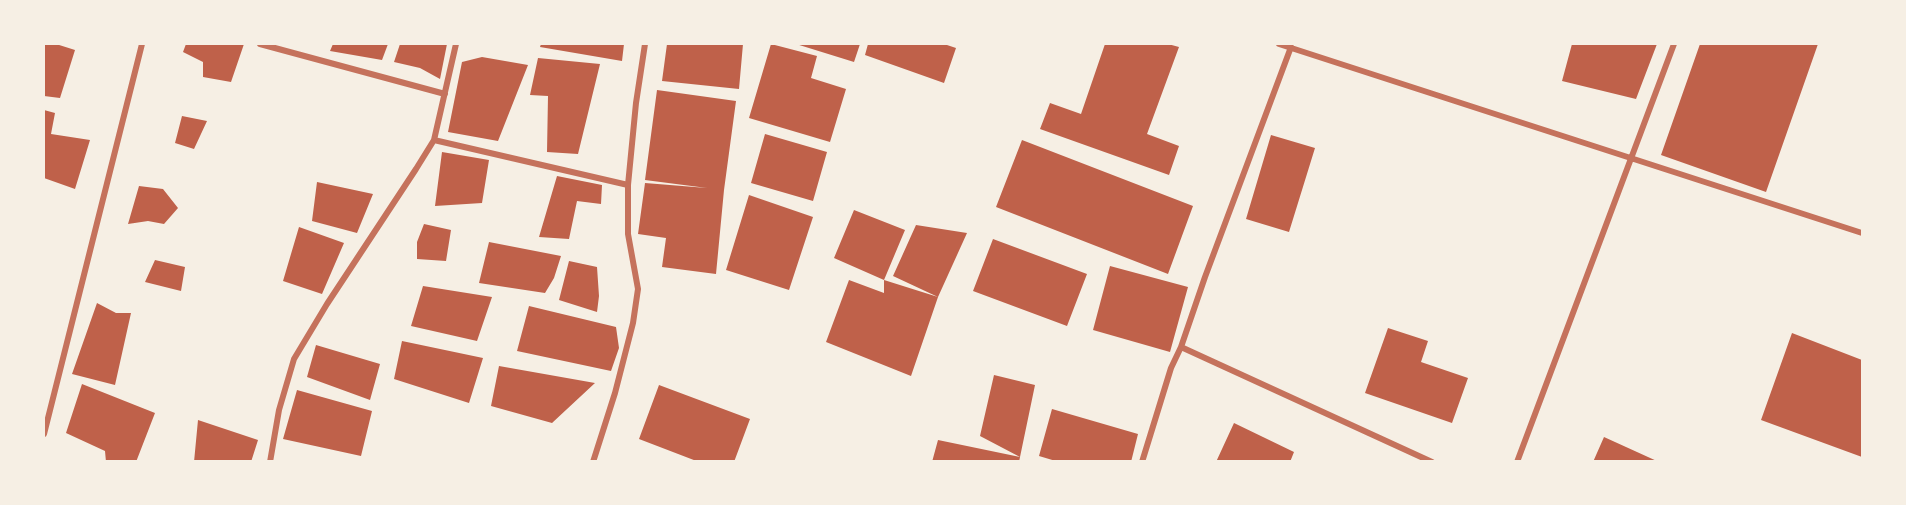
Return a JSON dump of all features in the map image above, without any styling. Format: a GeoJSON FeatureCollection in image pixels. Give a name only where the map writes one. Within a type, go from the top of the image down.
{"type":"FeatureCollection","features":[{"type":"Feature","properties":{"kind":"street"},"geometry":{"type":"LineString","coordinates":[[44,434],[142,44]]}},
{"type":"Feature","properties":{"kind":"street"},"geometry":{"type":"LineString","coordinates":[[260,44],[444,94]]}},
{"type":"Feature","properties":{"kind":"street"},"geometry":{"type":"LineString","coordinates":[[270,462],[279,411],[294,359],[327,304],[434,140],[456,44]]}},
{"type":"Feature","properties":{"kind":"street"},"geometry":{"type":"LineString","coordinates":[[593,462],[615,393],[633,323],[638,289],[628,234],[628,185],[636,103],[645,44]]}},
{"type":"Feature","properties":{"kind":"street"},"geometry":{"type":"LineString","coordinates":[[1280,44],[1863,233]]}},
{"type":"Feature","properties":{"kind":"street"},"geometry":{"type":"LineString","coordinates":[[1517,462],[1674,44]]}},
{"type":"Feature","properties":{"kind":"street"},"geometry":{"type":"LineString","coordinates":[[1142,462],[1171,368],[1181,347],[1291,47]]}},
{"type":"Feature","properties":{"kind":"street"},"geometry":{"type":"LineString","coordinates":[[434,140],[628,185]]}},
{"type":"Feature","properties":{"kind":"street"},"geometry":{"type":"LineString","coordinates":[[1181,347],[1432,462]]}},
{"type":"Feature","properties":{"kind":"building"},"geometry":{"type":"Polygon","coordinates":[[[44,44],[56,44],[75,50],[60,98],[44,96],[44,44]]]}},
{"type":"Feature","properties":{"kind":"building"},"geometry":{"type":"Polygon","coordinates":[[[186,44],[244,44],[231,82],[203,77],[203,62],[183,52],[186,44]]]}},
{"type":"Feature","properties":{"kind":"building"},"geometry":{"type":"Polygon","coordinates":[[[333,44],[388,44],[382,60],[330,51],[333,44]]]}},
{"type":"Feature","properties":{"kind":"building"},"geometry":{"type":"Polygon","coordinates":[[[400,44],[447,44],[440,79],[420,68],[394,62],[400,44]]]}},
{"type":"Feature","properties":{"kind":"building"},"geometry":{"type":"Polygon","coordinates":[[[541,44],[624,44],[622,61],[540,47],[541,44]]]}},
{"type":"Feature","properties":{"kind":"building"},"geometry":{"type":"Polygon","coordinates":[[[667,44],[743,44],[739,89],[662,81],[667,44]]]}},
{"type":"Feature","properties":{"kind":"building"},"geometry":{"type":"Polygon","coordinates":[[[771,44],[817,56],[811,78],[846,89],[830,142],[749,118],[771,44]]]}},
{"type":"Feature","properties":{"kind":"building"},"geometry":{"type":"Polygon","coordinates":[[[796,44],[860,44],[854,62],[796,44]]]}},
{"type":"Feature","properties":{"kind":"building"},"geometry":{"type":"Polygon","coordinates":[[[868,44],[944,44],[956,48],[944,83],[865,55],[868,44]]]}},
{"type":"Feature","properties":{"kind":"building"},"geometry":{"type":"Polygon","coordinates":[[[1105,44],[1168,44],[1179,47],[1147,134],[1179,146],[1169,175],[1040,129],[1050,103],[1081,114],[1105,44]]]}},
{"type":"Feature","properties":{"kind":"building"},"geometry":{"type":"Polygon","coordinates":[[[1572,44],[1657,44],[1636,99],[1562,81],[1572,44]]]}},
{"type":"Feature","properties":{"kind":"building"},"geometry":{"type":"Polygon","coordinates":[[[1700,44],[1818,44],[1766,192],[1661,155],[1700,44]]]}},
{"type":"Feature","properties":{"kind":"building"},"geometry":{"type":"Polygon","coordinates":[[[482,57],[528,65],[498,141],[448,132],[462,62],[482,57]]]}},
{"type":"Feature","properties":{"kind":"building"},"geometry":{"type":"Polygon","coordinates":[[[538,58],[600,64],[578,154],[547,152],[548,96],[530,95],[538,58]]]}},
{"type":"Feature","properties":{"kind":"building"},"geometry":{"type":"Polygon","coordinates":[[[657,90],[736,101],[716,274],[662,267],[666,238],[638,234],[645,183],[707,188],[645,180],[657,90]]]}},
{"type":"Feature","properties":{"kind":"building"},"geometry":{"type":"Polygon","coordinates":[[[44,110],[55,113],[51,134],[90,140],[75,189],[44,178],[44,110]]]}},
{"type":"Feature","properties":{"kind":"building"},"geometry":{"type":"Polygon","coordinates":[[[182,116],[207,121],[194,149],[175,143],[182,116]]]}},
{"type":"Feature","properties":{"kind":"building"},"geometry":{"type":"Polygon","coordinates":[[[765,134],[827,152],[813,201],[751,183],[765,134]]]}},
{"type":"Feature","properties":{"kind":"building"},"geometry":{"type":"Polygon","coordinates":[[[1271,135],[1315,148],[1289,232],[1246,219],[1271,135]]]}},
{"type":"Feature","properties":{"kind":"building"},"geometry":{"type":"Polygon","coordinates":[[[1022,140],[1193,206],[1168,274],[996,207],[1022,140]]]}},
{"type":"Feature","properties":{"kind":"building"},"geometry":{"type":"Polygon","coordinates":[[[442,152],[489,160],[482,203],[435,206],[442,152]]]}},
{"type":"Feature","properties":{"kind":"building"},"geometry":{"type":"Polygon","coordinates":[[[557,176],[602,185],[601,204],[577,201],[569,239],[539,237],[557,176]]]}},
{"type":"Feature","properties":{"kind":"building"},"geometry":{"type":"Polygon","coordinates":[[[317,182],[373,194],[357,233],[312,221],[317,182]]]}},
{"type":"Feature","properties":{"kind":"building"},"geometry":{"type":"Polygon","coordinates":[[[139,186],[163,189],[178,208],[164,224],[148,221],[128,224],[139,186]]]}},
{"type":"Feature","properties":{"kind":"building"},"geometry":{"type":"Polygon","coordinates":[[[749,195],[813,217],[789,290],[726,270],[749,195]]]}},
{"type":"Feature","properties":{"kind":"building"},"geometry":{"type":"Polygon","coordinates":[[[854,210],[905,230],[884,280],[834,258],[854,210]]]}},
{"type":"Feature","properties":{"kind":"building"},"geometry":{"type":"Polygon","coordinates":[[[424,224],[451,230],[446,261],[417,259],[417,242],[424,224]]]}},
{"type":"Feature","properties":{"kind":"building"},"geometry":{"type":"Polygon","coordinates":[[[916,225],[967,233],[938,297],[893,276],[916,225]]]}},
{"type":"Feature","properties":{"kind":"building"},"geometry":{"type":"Polygon","coordinates":[[[299,227],[344,243],[322,294],[283,281],[299,227]]]}},
{"type":"Feature","properties":{"kind":"building"},"geometry":{"type":"Polygon","coordinates":[[[993,239],[1087,274],[1067,326],[973,291],[993,239]]]}},
{"type":"Feature","properties":{"kind":"building"},"geometry":{"type":"Polygon","coordinates":[[[489,242],[561,256],[554,278],[545,293],[479,283],[489,242]]]}},
{"type":"Feature","properties":{"kind":"building"},"geometry":{"type":"Polygon","coordinates":[[[155,260],[185,267],[181,291],[145,282],[155,260]]]}},
{"type":"Feature","properties":{"kind":"building"},"geometry":{"type":"Polygon","coordinates":[[[569,261],[597,267],[599,296],[597,312],[559,300],[569,261]]]}},
{"type":"Feature","properties":{"kind":"building"},"geometry":{"type":"Polygon","coordinates":[[[1110,266],[1188,287],[1170,352],[1093,330],[1110,266]]]}},
{"type":"Feature","properties":{"kind":"building"},"geometry":{"type":"Polygon","coordinates":[[[849,280],[884,293],[884,280],[938,297],[911,376],[826,342],[849,280]]]}},
{"type":"Feature","properties":{"kind":"building"},"geometry":{"type":"Polygon","coordinates":[[[423,286],[492,297],[477,341],[411,326],[423,286]]]}},
{"type":"Feature","properties":{"kind":"building"},"geometry":{"type":"Polygon","coordinates":[[[97,303],[116,313],[131,313],[115,385],[72,374],[97,303]]]}},
{"type":"Feature","properties":{"kind":"building"},"geometry":{"type":"Polygon","coordinates":[[[529,306],[616,327],[619,348],[611,371],[517,351],[529,306]]]}},
{"type":"Feature","properties":{"kind":"building"},"geometry":{"type":"Polygon","coordinates":[[[1388,328],[1428,341],[1421,362],[1468,378],[1452,423],[1365,393],[1388,328]]]}},
{"type":"Feature","properties":{"kind":"building"},"geometry":{"type":"Polygon","coordinates":[[[1792,333],[1862,360],[1862,457],[1761,420],[1792,333]]]}},
{"type":"Feature","properties":{"kind":"building"},"geometry":{"type":"Polygon","coordinates":[[[402,341],[483,358],[469,403],[394,379],[402,341]]]}},
{"type":"Feature","properties":{"kind":"building"},"geometry":{"type":"Polygon","coordinates":[[[316,345],[380,364],[370,400],[307,377],[316,345]]]}},
{"type":"Feature","properties":{"kind":"building"},"geometry":{"type":"Polygon","coordinates":[[[499,366],[595,383],[552,423],[491,406],[499,366]]]}},
{"type":"Feature","properties":{"kind":"building"},"geometry":{"type":"Polygon","coordinates":[[[994,375],[1035,385],[1020,457],[980,436],[994,375]]]}},
{"type":"Feature","properties":{"kind":"building"},"geometry":{"type":"Polygon","coordinates":[[[82,384],[155,413],[136,462],[106,462],[105,451],[66,433],[82,384]]]}},
{"type":"Feature","properties":{"kind":"building"},"geometry":{"type":"Polygon","coordinates":[[[659,385],[750,419],[734,462],[699,462],[639,439],[659,385]]]}},
{"type":"Feature","properties":{"kind":"building"},"geometry":{"type":"Polygon","coordinates":[[[297,390],[372,411],[361,456],[283,439],[297,390]]]}},
{"type":"Feature","properties":{"kind":"building"},"geometry":{"type":"Polygon","coordinates":[[[1052,409],[1138,434],[1131,462],[1059,462],[1039,456],[1052,409]]]}},
{"type":"Feature","properties":{"kind":"building"},"geometry":{"type":"Polygon","coordinates":[[[198,420],[258,440],[251,462],[194,462],[198,420]]]}},
{"type":"Feature","properties":{"kind":"building"},"geometry":{"type":"Polygon","coordinates":[[[1234,423],[1294,452],[1290,462],[1216,462],[1234,423]]]}},
{"type":"Feature","properties":{"kind":"building"},"geometry":{"type":"Polygon","coordinates":[[[1604,437],[1659,462],[1593,462],[1604,437]]]}},
{"type":"Feature","properties":{"kind":"building"},"geometry":{"type":"Polygon","coordinates":[[[938,440],[1020,457],[1019,462],[932,462],[938,440]]]}}]}
